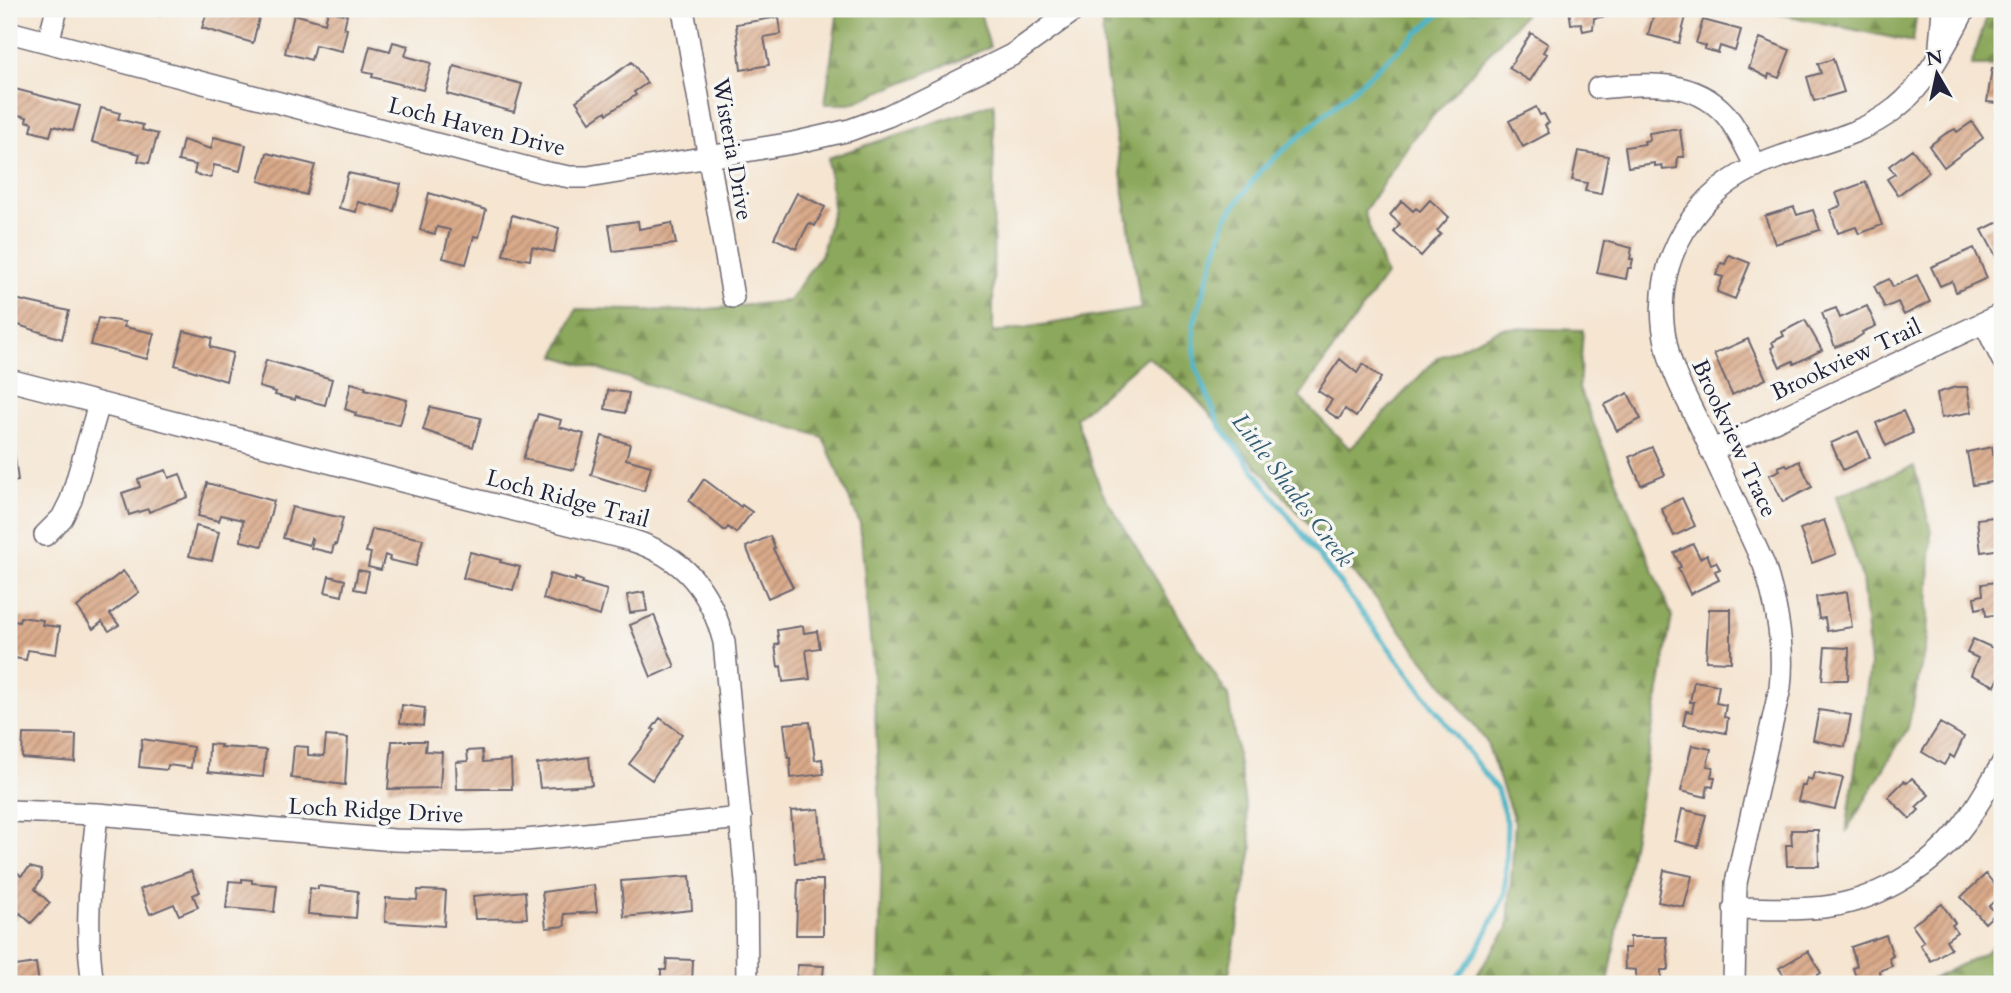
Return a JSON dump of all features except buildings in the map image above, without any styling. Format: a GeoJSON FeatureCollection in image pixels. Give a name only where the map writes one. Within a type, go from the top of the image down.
{"type":"FeatureCollection","features":[{"type":"Feature","properties":{"kind":"street"},"geometry":{"type":"LineString","coordinates":[[48,42],[57,9]]}},
{"type":"Feature","properties":{"kind":"street","name":"Wisteria Drive"},"geometry":{"type":"LineString","coordinates":[[683,9],[733,297]]}},
{"type":"Feature","properties":{"kind":"street","name":"Loch Haven Drive"},"geometry":{"type":"LineString","coordinates":[[9,32],[543,172],[588,177],[850,130],[888,116],[1012,55],[1076,9]]}},
{"type":"Feature","properties":{"kind":"street","name":"Brookview Trace"},"geometry":{"type":"LineString","coordinates":[[1939,52],[1942,9]]}},
{"type":"Feature","properties":{"kind":"street","name":"Brookview Trace"},"geometry":{"type":"LineString","coordinates":[[1734,984],[1734,908],[1741,860],[1780,688],[1782,653],[1775,606],[1764,565],[1673,368],[1667,349],[1661,304],[1667,265],[1695,214],[1730,181],[1756,167],[1851,134],[1877,122],[1912,94],[1926,77],[1965,9]]}},
{"type":"Feature","properties":{"kind":"street"},"geometry":{"type":"LineString","coordinates":[[1598,88],[1661,84],[1709,99],[1726,115],[1756,167]]}},
{"type":"Feature","properties":{"kind":"street"},"geometry":{"type":"LineString","coordinates":[[1994,319],[2002,359]]}},
{"type":"Feature","properties":{"kind":"street","name":"Brookview Trail"},"geometry":{"type":"LineString","coordinates":[[1712,451],[1994,319]]}},
{"type":"Feature","properties":{"kind":"street","name":"Loch Ridge Trail"},"geometry":{"type":"LineString","coordinates":[[9,380],[631,540],[667,556],[696,581],[708,597],[724,642],[746,882],[747,984]]}},
{"type":"Feature","properties":{"kind":"street"},"geometry":{"type":"LineString","coordinates":[[46,535],[62,518],[71,500],[99,404]]}},
{"type":"Feature","properties":{"kind":"street"},"geometry":{"type":"LineString","coordinates":[[1734,908],[1805,909],[1832,906],[1883,889],[1931,859],[1950,841],[1965,823],[2002,764]]}},
{"type":"Feature","properties":{"kind":"street","name":"Loch Ridge Drive"},"geometry":{"type":"LineString","coordinates":[[9,811],[97,814],[329,835],[464,842],[526,840],[741,818]]}},
{"type":"Feature","properties":{"kind":"street"},"geometry":{"type":"LineString","coordinates":[[93,984],[88,898],[97,814]]}},
{"type":"Feature","properties":{"kind":"green space"},"geometry":{"type":"Polygon","coordinates":[[[838,9],[979,9],[990,47],[850,104],[825,104],[838,9]]]}},
{"type":"Feature","properties":{"kind":"green space"},"geometry":{"type":"Polygon","coordinates":[[[1111,9],[1529,9],[1413,138],[1364,212],[1386,275],[1299,397],[1350,449],[1437,358],[1503,328],[1583,330],[1579,388],[1672,616],[1608,984],[1471,984],[1508,928],[1515,823],[1486,741],[1374,596],[1190,392],[1147,356],[1076,418],[1101,490],[1228,696],[1252,848],[1227,984],[879,984],[882,841],[872,660],[860,524],[823,437],[555,356],[576,309],[689,311],[789,301],[822,253],[833,208],[828,158],[994,103],[993,333],[1141,309],[1106,71],[1101,16],[1111,9]]]}},
{"type":"Feature","properties":{"kind":"green space"},"geometry":{"type":"Polygon","coordinates":[[[1755,9],[1917,9],[1913,42],[1755,9]]]}},
{"type":"Feature","properties":{"kind":"green space"},"geometry":{"type":"Polygon","coordinates":[[[1985,9],[2002,9],[2002,66],[1971,66],[1985,22],[1985,9]]]}},
{"type":"Feature","properties":{"kind":"green space"},"geometry":{"type":"Polygon","coordinates":[[[1914,466],[1931,531],[1927,638],[1908,728],[1846,832],[1870,665],[1862,578],[1836,496],[1914,466]]]}},
{"type":"Feature","properties":{"kind":"green space"},"geometry":{"type":"Polygon","coordinates":[[[2002,938],[2002,984],[1923,984],[1986,952],[2002,938]]]}},
{"type":"Feature","properties":{"kind":"waterway","name":"Little Shades Creek"},"geometry":{"type":"LineString","coordinates":[[1445,9],[1260,171],[1226,218],[1193,326],[1196,367],[1220,426],[1497,790],[1507,822],[1505,895],[1477,951],[1452,984]]}}]}
